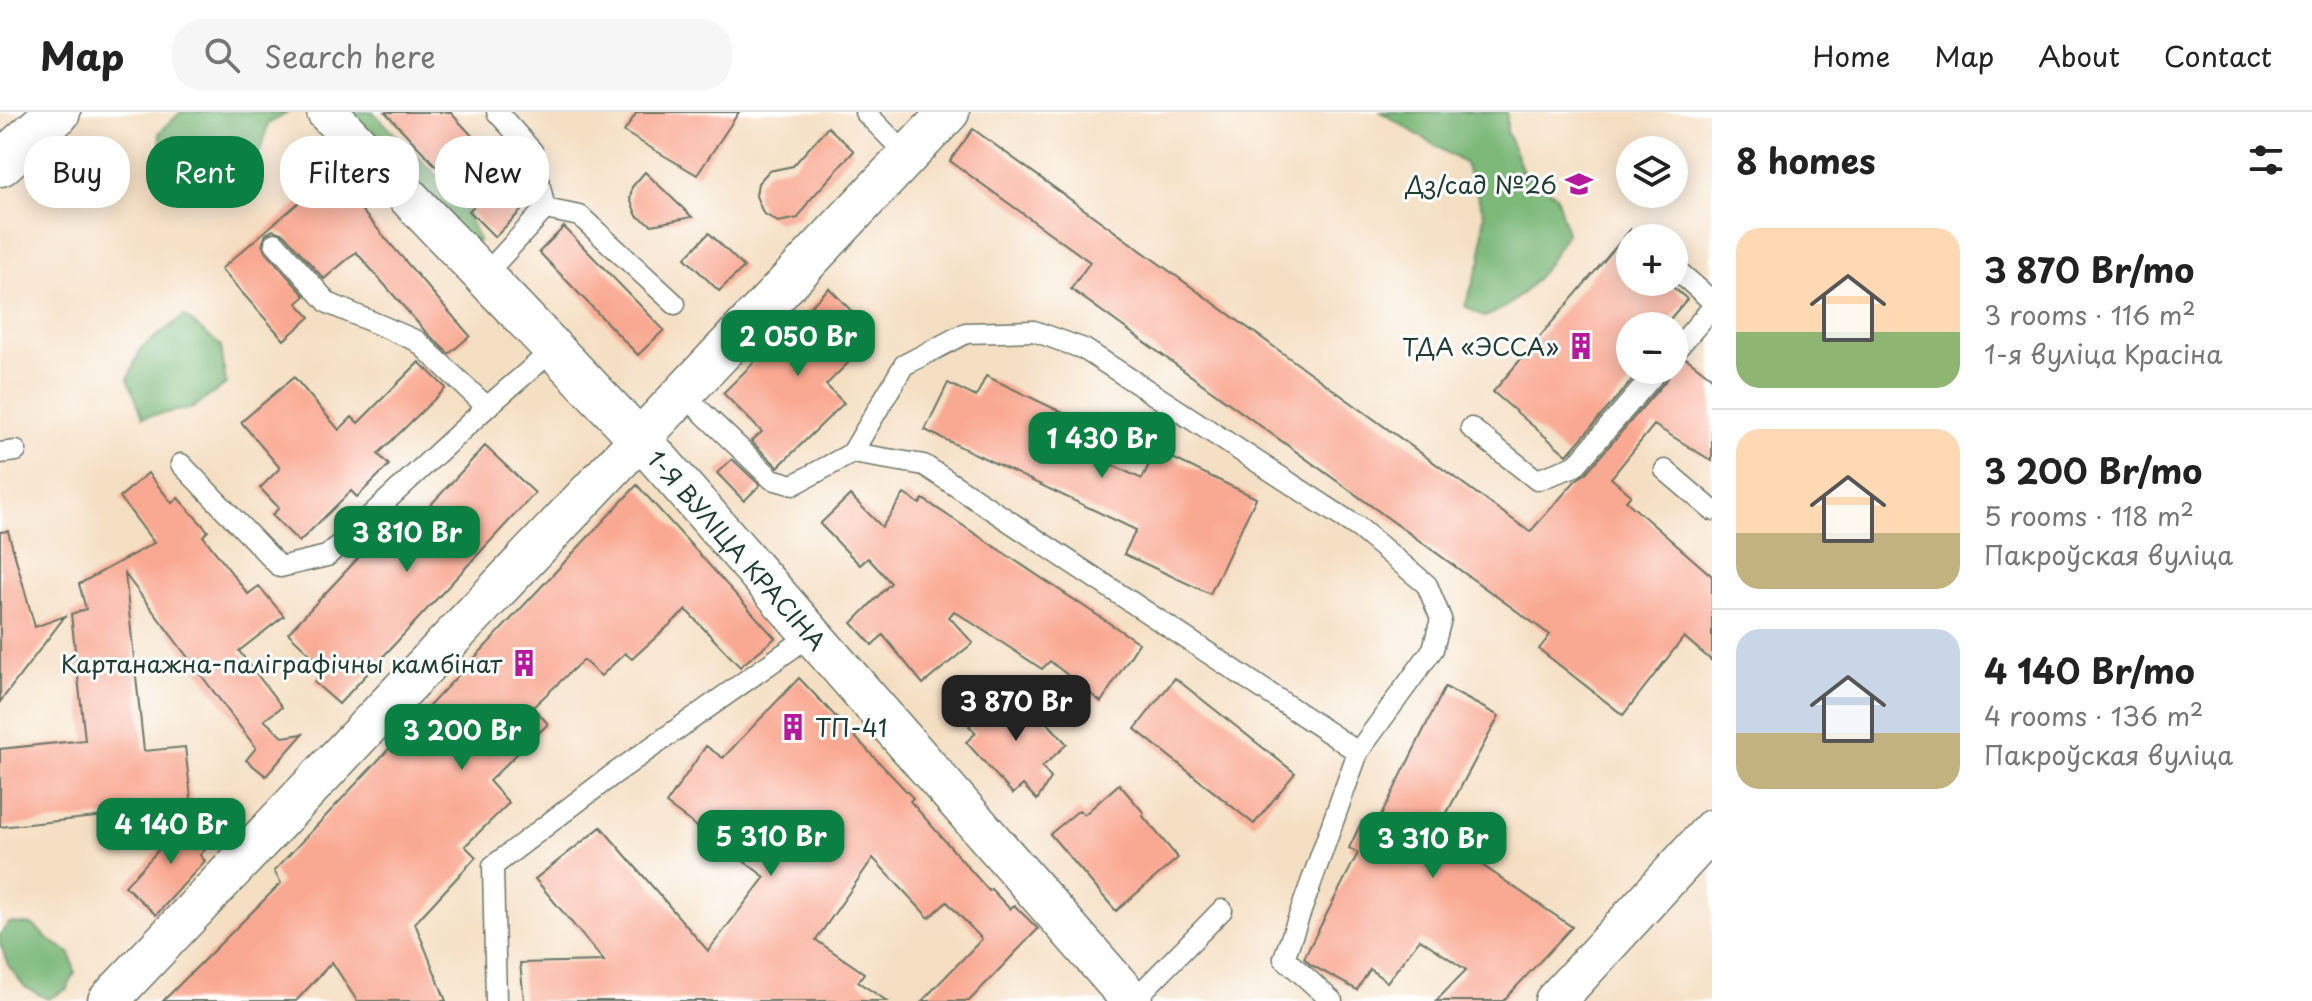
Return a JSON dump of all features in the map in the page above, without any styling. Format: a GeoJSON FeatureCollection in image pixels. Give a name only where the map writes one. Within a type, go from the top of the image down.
{"type":"FeatureCollection","features":[{"type":"Feature","properties":{"kind":"main road"},"geometry":{"type":"LineString","coordinates":[[0,164],[58,112]]}},
{"type":"Feature","properties":{"kind":"street","name":"1-Я ВУЛІЦА КРАСІНА"},"geometry":{"type":"LineString","coordinates":[[327,112],[640,439],[1132,1001]]}},
{"type":"Feature","properties":{"kind":"street"},"geometry":{"type":"LineString","coordinates":[[108,1001],[949,112]]}},
{"type":"Feature","properties":{"kind":"street"},"geometry":{"type":"LineString","coordinates":[[1555,1001],[1712,830]]}},
{"type":"Feature","properties":{"kind":"lane"},"geometry":{"type":"LineString","coordinates":[[497,112],[532,151],[545,209]]}},
{"type":"Feature","properties":{"kind":"lane"},"geometry":{"type":"LineString","coordinates":[[865,112],[908,156]]}},
{"type":"Feature","properties":{"kind":"lane"},"geometry":{"type":"LineString","coordinates":[[483,277],[545,209]]}},
{"type":"Feature","properties":{"kind":"lane"},"geometry":{"type":"LineString","coordinates":[[545,209],[580,216],[675,304]]}},
{"type":"Feature","properties":{"kind":"lane"},"geometry":{"type":"LineString","coordinates":[[275,243],[328,303],[417,341],[487,407]]}},
{"type":"Feature","properties":{"kind":"lane"},"geometry":{"type":"LineString","coordinates":[[1688,280],[1712,301]]}},
{"type":"Feature","properties":{"kind":"lane"},"geometry":{"type":"LineString","coordinates":[[1688,336],[1712,308]]}},
{"type":"Feature","properties":{"kind":"lane"},"geometry":{"type":"LineString","coordinates":[[683,394],[772,479],[793,485],[852,453],[904,365],[966,333],[1034,331],[1084,349],[1359,528],[1427,585],[1441,619],[1433,649],[1358,752],[1284,958],[1332,1001]]}},
{"type":"Feature","properties":{"kind":"lane"},"geometry":{"type":"LineString","coordinates":[[181,464],[280,567],[327,556],[554,349]]}},
{"type":"Feature","properties":{"kind":"lane"},"geometry":{"type":"LineString","coordinates":[[1471,428],[1537,480],[1575,466],[1646,384]]}},
{"type":"Feature","properties":{"kind":"lane"},"geometry":{"type":"LineString","coordinates":[[852,453],[924,465],[1358,752]]}},
{"type":"Feature","properties":{"kind":"lane"},"geometry":{"type":"LineString","coordinates":[[1665,470],[1712,510]]}},
{"type":"Feature","properties":{"kind":"lane"},"geometry":{"type":"LineString","coordinates":[[496,1001],[493,866],[611,776],[812,634]]}},
{"type":"Feature","properties":{"kind":"lane"},"geometry":{"type":"LineString","coordinates":[[1132,1001],[1222,910]]}},
{"type":"Feature","properties":{"kind":"green space"},"geometry":{"type":"Polygon","coordinates":[[[181,112],[289,112],[268,124],[264,138],[160,136],[159,133],[181,112]]]}},
{"type":"Feature","properties":{"kind":"green space"},"geometry":{"type":"Polygon","coordinates":[[[334,112],[373,112],[397,136],[356,136],[334,112]]]}},
{"type":"Feature","properties":{"kind":"green space"},"geometry":{"type":"Polygon","coordinates":[[[1381,112],[1507,112],[1507,132],[1524,174],[1556,195],[1567,233],[1533,283],[1511,303],[1484,317],[1465,306],[1481,260],[1484,213],[1465,164],[1381,112]]]}},
{"type":"Feature","properties":{"kind":"green space"},"geometry":{"type":"Polygon","coordinates":[[[419,158],[435,174],[435,208],[465,208],[479,241],[460,250],[419,205],[419,158]]]}},
{"type":"Feature","properties":{"kind":"green space"},"geometry":{"type":"Polygon","coordinates":[[[184,316],[221,346],[226,384],[193,408],[143,417],[128,379],[141,348],[184,316]]]}},
{"type":"Feature","properties":{"kind":"green space"},"geometry":{"type":"Polygon","coordinates":[[[9,923],[33,925],[70,953],[75,973],[67,989],[48,999],[25,987],[8,965],[0,943],[0,935],[9,923]]]}},
{"type":"Feature","properties":{"kind":"building"},"geometry":{"type":"Polygon","coordinates":[[[385,112],[450,112],[472,136],[435,136],[435,165],[419,148],[419,136],[408,136],[385,112]]]}},
{"type":"Feature","properties":{"kind":"building"},"geometry":{"type":"Polygon","coordinates":[[[637,112],[739,112],[697,175],[624,132],[637,112]]]}},
{"type":"Feature","properties":{"kind":"building"},"geometry":{"type":"Polygon","coordinates":[[[828,127],[854,151],[809,201],[798,218],[778,222],[763,213],[756,196],[758,183],[769,171],[793,166],[828,127]]]}},
{"type":"Feature","properties":{"kind":"building"},"geometry":{"type":"Polygon","coordinates":[[[973,129],[1530,532],[1663,384],[1688,384],[1688,360],[1712,378],[1712,461],[1654,425],[1611,478],[1631,495],[1626,501],[1712,576],[1712,661],[1684,637],[1623,715],[1539,649],[1550,635],[1071,289],[1090,262],[950,161],[973,129]]]}},
{"type":"Feature","properties":{"kind":"building"},"geometry":{"type":"Polygon","coordinates":[[[645,172],[692,217],[652,225],[637,216],[630,199],[632,187],[645,172]]]}},
{"type":"Feature","properties":{"kind":"building"},"geometry":{"type":"Polygon","coordinates":[[[292,208],[359,208],[470,336],[449,354],[356,252],[324,279],[284,234],[273,230],[266,234],[262,245],[305,296],[297,303],[310,317],[284,340],[221,269],[292,208]]]}},
{"type":"Feature","properties":{"kind":"building"},"geometry":{"type":"Polygon","coordinates":[[[472,208],[518,208],[521,211],[495,237],[469,211],[472,208]]]}},
{"type":"Feature","properties":{"kind":"building"},"geometry":{"type":"Polygon","coordinates":[[[564,227],[664,330],[638,355],[539,252],[564,227]]]}},
{"type":"Feature","properties":{"kind":"building"},"geometry":{"type":"Polygon","coordinates":[[[709,233],[744,267],[719,291],[685,258],[709,233]]]}},
{"type":"Feature","properties":{"kind":"building","name":"ТДА «ЭССА»"},"geometry":{"type":"Polygon","coordinates":[[[1616,247],[1616,296],[1683,296],[1687,299],[1676,312],[1616,312],[1616,384],[1629,384],[1567,455],[1493,392],[1616,247]]]}},
{"type":"Feature","properties":{"kind":"building"},"geometry":{"type":"Polygon","coordinates":[[[829,288],[870,330],[854,346],[859,352],[826,385],[844,403],[778,467],[751,441],[762,432],[723,393],[798,319],[814,335],[805,312],[829,288]]]}},
{"type":"Feature","properties":{"kind":"building"},"geometry":{"type":"Polygon","coordinates":[[[419,362],[446,388],[378,454],[389,465],[357,497],[351,491],[299,542],[272,515],[279,508],[260,488],[280,468],[241,422],[294,377],[339,430],[352,417],[358,423],[419,362]]]}},
{"type":"Feature","properties":{"kind":"building"},"geometry":{"type":"Polygon","coordinates":[[[986,376],[1095,428],[1084,452],[1142,479],[1156,450],[1256,498],[1210,594],[1124,554],[1136,530],[925,430],[948,383],[976,397],[986,376]]]}},
{"type":"Feature","properties":{"kind":"building"},"geometry":{"type":"Polygon","coordinates":[[[485,446],[535,493],[339,704],[314,682],[326,669],[288,633],[376,539],[389,550],[485,446]]]}},
{"type":"Feature","properties":{"kind":"building"},"geometry":{"type":"Polygon","coordinates":[[[732,459],[760,485],[744,501],[717,473],[732,459]]]}},
{"type":"Feature","properties":{"kind":"building"},"geometry":{"type":"Polygon","coordinates":[[[148,473],[172,503],[178,498],[208,531],[203,536],[248,594],[259,586],[284,616],[239,651],[282,707],[264,720],[283,737],[303,734],[266,776],[246,760],[256,748],[125,574],[144,751],[185,747],[192,807],[0,827],[0,749],[85,740],[71,614],[86,609],[79,584],[154,543],[120,497],[148,473]]]}},
{"type":"Feature","properties":{"kind":"building"},"geometry":{"type":"Polygon","coordinates":[[[637,485],[775,638],[740,667],[686,610],[632,659],[625,653],[601,676],[583,660],[533,707],[548,724],[489,781],[509,803],[465,846],[476,857],[415,923],[446,1001],[357,1001],[332,962],[296,1001],[163,1001],[281,883],[274,871],[637,485]]]}},
{"type":"Feature","properties":{"kind":"building"},"geometry":{"type":"Polygon","coordinates":[[[904,494],[920,504],[923,499],[1139,643],[1101,702],[1050,661],[1042,669],[954,611],[949,617],[973,643],[923,684],[883,635],[872,645],[852,623],[891,583],[868,558],[860,565],[820,524],[850,495],[882,527],[904,494]]]}},
{"type":"Feature","properties":{"kind":"building"},"geometry":{"type":"Polygon","coordinates":[[[8,531],[35,627],[65,616],[0,702],[0,532],[8,531]]]}},
{"type":"Feature","properties":{"kind":"building"},"geometry":{"type":"Polygon","coordinates":[[[799,678],[913,798],[910,801],[989,891],[991,889],[1010,909],[1014,905],[1038,929],[969,1001],[922,1001],[982,939],[947,902],[929,918],[873,858],[816,940],[864,973],[858,982],[887,1001],[524,1001],[520,963],[604,961],[535,879],[601,827],[708,951],[765,877],[666,804],[706,746],[723,758],[799,678]]]}},
{"type":"Feature","properties":{"kind":"building"},"geometry":{"type":"Polygon","coordinates":[[[1175,678],[1295,773],[1254,824],[1135,729],[1175,678]]]}},
{"type":"Feature","properties":{"kind":"building"},"geometry":{"type":"Polygon","coordinates":[[[1013,686],[1067,744],[1042,767],[1051,778],[1037,800],[1023,785],[1013,794],[966,742],[976,733],[969,726],[1013,686]]]}},
{"type":"Feature","properties":{"kind":"building"},"geometry":{"type":"Polygon","coordinates":[[[1445,687],[1499,716],[1442,822],[1462,835],[1456,847],[1572,927],[1503,1001],[1436,1001],[1466,970],[1420,939],[1387,982],[1370,969],[1357,990],[1304,958],[1358,853],[1349,848],[1362,821],[1375,828],[1445,687]]]}},
{"type":"Feature","properties":{"kind":"building"},"geometry":{"type":"Polygon","coordinates":[[[1119,784],[1178,858],[1116,911],[1050,834],[1079,810],[1084,815],[1119,784]]]}},
{"type":"Feature","properties":{"kind":"building"},"geometry":{"type":"Polygon","coordinates":[[[193,813],[194,821],[214,840],[200,855],[205,861],[156,915],[125,886],[193,813]]]}},
{"type":"Feature","properties":{"kind":"place","name":"Дз/сад №26"},"geometry":{"type":"Point","coordinates":[1579,184]}},
{"type":"Feature","properties":{"kind":"place","name":"ТДА «ЭССА»"},"geometry":{"type":"Point","coordinates":[1581,346]}},
{"type":"Feature","properties":{"kind":"place","name":"Картанажна-паліграфічны камбінат"},"geometry":{"type":"Point","coordinates":[524,663]}},
{"type":"Feature","properties":{"kind":"place","name":"ТП-41"},"geometry":{"type":"Point","coordinates":[793,727]}}]}
